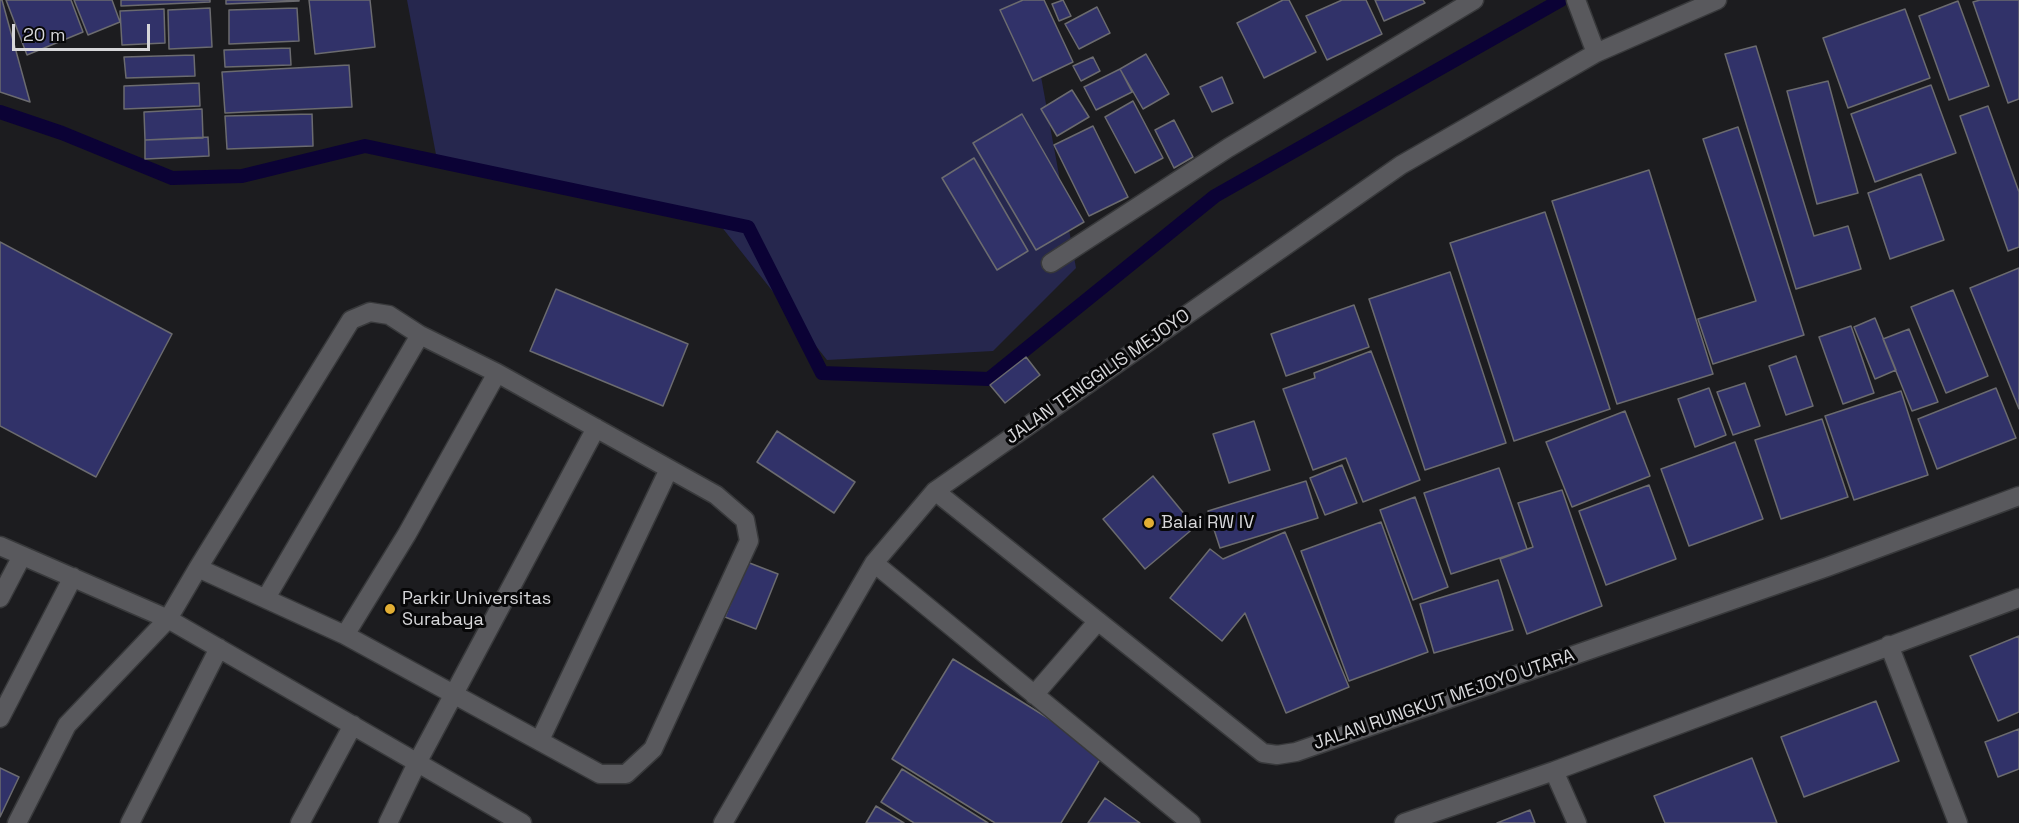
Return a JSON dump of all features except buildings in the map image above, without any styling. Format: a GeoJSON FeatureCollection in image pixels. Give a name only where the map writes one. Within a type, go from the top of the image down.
{"type":"FeatureCollection","features":[{"type":"Feature","properties":{"kind":"street"},"geometry":{"type":"LineString","coordinates":[[1051,263],[1227,148],[1474,0]]}},
{"type":"Feature","properties":{"kind":"street"},"geometry":{"type":"LineString","coordinates":[[1576,0],[1596,53]]}},
{"type":"Feature","properties":{"kind":"street","name":"JALAN TENGGILIS MEJOYO"},"geometry":{"type":"LineString","coordinates":[[723,823],[874,563],[935,491],[1401,165],[1596,53],[1717,0]]}},
{"type":"Feature","properties":{"kind":"street"},"geometry":{"type":"LineString","coordinates":[[17,823],[67,725],[168,619],[198,568],[351,320],[369,312],[389,315],[420,335],[497,373],[716,495],[746,520],[749,541],[653,749],[626,774],[600,774],[345,635],[198,568]]}},
{"type":"Feature","properties":{"kind":"street"},"geometry":{"type":"LineString","coordinates":[[266,598],[420,335]]}},
{"type":"Feature","properties":{"kind":"street"},"geometry":{"type":"LineString","coordinates":[[345,635],[407,534],[497,373]]}},
{"type":"Feature","properties":{"kind":"street"},"geometry":{"type":"LineString","coordinates":[[388,823],[417,763],[596,428]]}},
{"type":"Feature","properties":{"kind":"street"},"geometry":{"type":"LineString","coordinates":[[540,740],[669,469]]}},
{"type":"Feature","properties":{"kind":"street","name":"JALAN RUNGKUT MEJOYO UTARA"},"geometry":{"type":"LineString","coordinates":[[935,491],[1263,753],[1286,754],[1827,567],[2019,496]]}},
{"type":"Feature","properties":{"kind":"street"},"geometry":{"type":"LineString","coordinates":[[0,546],[168,619],[521,823]]}},
{"type":"Feature","properties":{"kind":"street"},"geometry":{"type":"LineString","coordinates":[[0,598],[22,556]]}},
{"type":"Feature","properties":{"kind":"street"},"geometry":{"type":"LineString","coordinates":[[874,563],[1191,823]]}},
{"type":"Feature","properties":{"kind":"street"},"geometry":{"type":"LineString","coordinates":[[0,718],[73,577]]}},
{"type":"Feature","properties":{"kind":"street"},"geometry":{"type":"LineString","coordinates":[[1404,823],[1554,771],[2019,598]]}},
{"type":"Feature","properties":{"kind":"street"},"geometry":{"type":"LineString","coordinates":[[1034,695],[1098,621]]}},
{"type":"Feature","properties":{"kind":"street"},"geometry":{"type":"LineString","coordinates":[[1889,645],[1958,823]]}},
{"type":"Feature","properties":{"kind":"street"},"geometry":{"type":"LineString","coordinates":[[130,823],[219,648]]}},
{"type":"Feature","properties":{"kind":"street"},"geometry":{"type":"LineString","coordinates":[[300,823],[353,725]]}},
{"type":"Feature","properties":{"kind":"street"},"geometry":{"type":"LineString","coordinates":[[1554,771],[1577,823]]}},
{"type":"Feature","properties":{"kind":"shaded area"},"geometry":{"type":"Polygon","coordinates":[[[407,0],[1027,0],[1076,268],[993,351],[827,360],[713,216],[437,160],[407,0]]]}},
{"type":"Feature","properties":{"kind":"waterway"},"geometry":{"type":"LineString","coordinates":[[0,112],[62,133],[172,178],[242,176],[365,146],[748,227],[822,373],[989,379],[1215,196],[1561,0]]}},
{"type":"Feature","properties":{"kind":"place","name":"Balai RW IV"},"geometry":{"type":"Point","coordinates":[1149,523]}},
{"type":"Feature","properties":{"kind":"place","name":"Parkir Universitas Surabaya"},"geometry":{"type":"Point","coordinates":[390,609]}}]}
